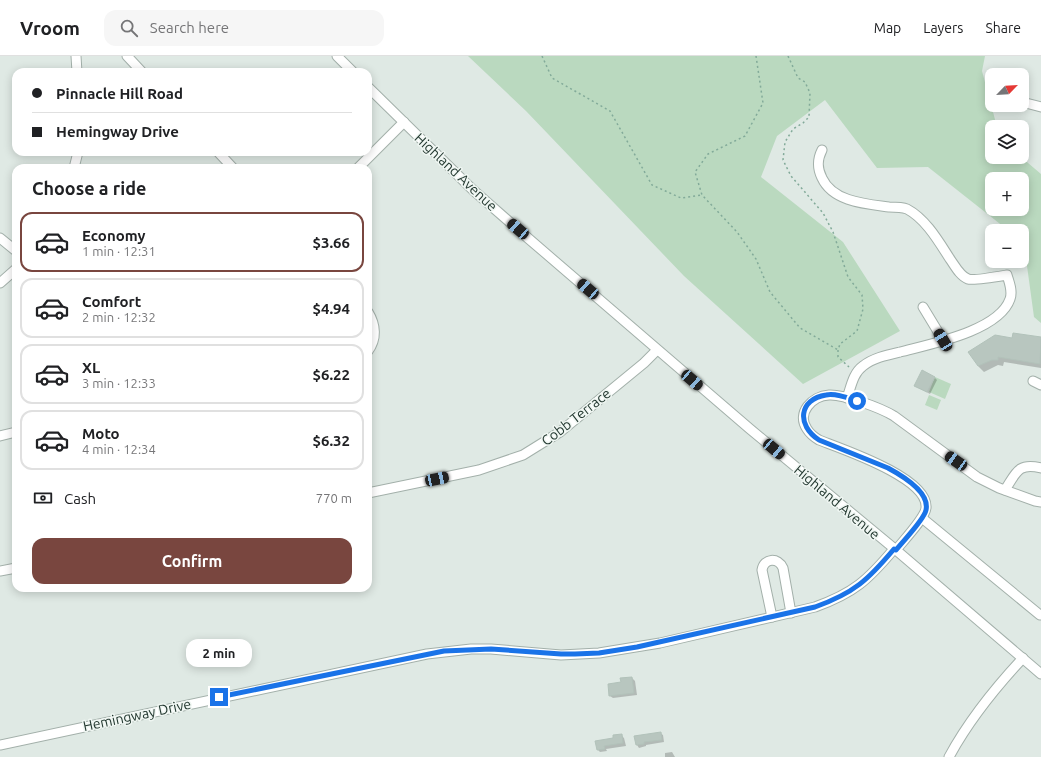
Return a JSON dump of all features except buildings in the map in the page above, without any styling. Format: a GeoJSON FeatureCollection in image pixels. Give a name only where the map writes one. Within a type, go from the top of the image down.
{"type":"FeatureCollection","features":[{"type":"Feature","properties":{"kind":"street"},"geometry":{"type":"LineString","coordinates":[[76,56],[77,68]]}},
{"type":"Feature","properties":{"kind":"street"},"geometry":{"type":"LineString","coordinates":[[127,56],[138,68]]}},
{"type":"Feature","properties":{"kind":"street"},"geometry":{"type":"LineString","coordinates":[[337,56],[349,68]]}},
{"type":"Feature","properties":{"kind":"street","name":"Highland Avenue"},"geometry":{"type":"LineString","coordinates":[[372,91],[473,190],[750,429],[1041,674]]}},
{"type":"Feature","properties":{"kind":"street"},"geometry":{"type":"LineString","coordinates":[[1029,104],[1041,107]]}},
{"type":"Feature","properties":{"kind":"street"},"geometry":{"type":"LineString","coordinates":[[372,154],[404,122]]}},
{"type":"Feature","properties":{"kind":"street"},"geometry":{"type":"LineString","coordinates":[[822,150],[818,159],[819,172],[825,184],[838,195],[856,202],[906,209],[919,218],[932,232],[958,271],[968,279],[976,280],[1007,274],[1011,287],[1010,298],[1001,313],[981,326],[943,340],[884,356],[870,361],[862,366],[856,373],[847,398]]}},
{"type":"Feature","properties":{"kind":"street"},"geometry":{"type":"LineString","coordinates":[[222,156],[229,164]]}},
{"type":"Feature","properties":{"kind":"street"},"geometry":{"type":"LineString","coordinates":[[362,164],[370,156]]}},
{"type":"Feature","properties":{"kind":"street"},"geometry":{"type":"LineString","coordinates":[[0,238],[12,248]]}},
{"type":"Feature","properties":{"kind":"street"},"geometry":{"type":"LineString","coordinates":[[0,283],[12,272]]}},
{"type":"Feature","properties":{"kind":"street"},"geometry":{"type":"LineString","coordinates":[[923,307],[943,340]]}},
{"type":"Feature","properties":{"kind":"street"},"geometry":{"type":"LineString","coordinates":[[372,321],[375,334],[372,346]]}},
{"type":"Feature","properties":{"kind":"street","name":"Cobb Terrace"},"geometry":{"type":"LineString","coordinates":[[372,492],[479,470],[522,455],[560,432],[658,350]]}},
{"type":"Feature","properties":{"kind":"street"},"geometry":{"type":"LineString","coordinates":[[1040,615],[922,518],[926,510],[925,498],[919,490],[888,468],[819,440],[807,430],[804,425],[803,415],[808,405],[812,401],[816,398],[827,395],[847,398],[888,412],[977,477],[1035,502],[1041,502]]}},
{"type":"Feature","properties":{"kind":"street"},"geometry":{"type":"LineString","coordinates":[[0,436],[12,433]]}},
{"type":"Feature","properties":{"kind":"street"},"geometry":{"type":"LineString","coordinates":[[1005,490],[1016,473],[1024,466],[1041,468]]}},
{"type":"Feature","properties":{"kind":"street","name":"Hemingway Drive"},"geometry":{"type":"LineString","coordinates":[[0,745],[427,654],[471,649],[561,654],[599,653],[660,643],[815,607],[854,590],[870,577],[922,518]]}},
{"type":"Feature","properties":{"kind":"street"},"geometry":{"type":"LineString","coordinates":[[772,617],[762,570],[764,564],[770,560],[777,560],[782,565],[791,612]]}},
{"type":"Feature","properties":{"kind":"street"},"geometry":{"type":"LineString","coordinates":[[0,571],[12,569]]}},
{"type":"Feature","properties":{"kind":"street"},"geometry":{"type":"LineString","coordinates":[[949,757],[972,719],[1023,658]]}},
{"type":"Feature","properties":{"kind":"path"},"geometry":{"type":"LineString","coordinates":[[542,56],[552,78],[610,111],[652,185],[680,198],[702,195]]}},
{"type":"Feature","properties":{"kind":"path"},"geometry":{"type":"LineString","coordinates":[[756,56],[763,103],[745,136],[708,154],[695,172],[702,195],[737,232],[756,259],[770,292],[800,328],[838,350]]}},
{"type":"Feature","properties":{"kind":"path"},"geometry":{"type":"LineString","coordinates":[[788,56],[798,78],[805,82],[810,93],[809,117],[793,130],[785,142],[783,160],[791,176],[823,213],[833,232],[848,277],[862,295],[864,309],[857,331],[840,344],[838,350],[838,357],[856,373]]}},
{"type":"Feature","properties":{"kind":"green space"},"geometry":{"type":"Polygon","coordinates":[[[468,56],[985,56],[982,71],[985,82],[985,112],[993,112],[995,120],[985,120],[985,164],[1029,164],[1041,174],[1041,323],[1034,317],[1027,268],[1029,268],[1029,224],[1000,224],[990,216],[1029,216],[1029,172],[985,172],[985,212],[928,167],[877,168],[825,100],[777,136],[761,177],[843,242],[900,331],[803,384],[684,276],[526,111],[468,56]]]}},
{"type":"Feature","properties":{"kind":"green space"},"geometry":{"type":"Polygon","coordinates":[[[935,377],[951,384],[945,399],[929,392],[935,377]]]}},
{"type":"Feature","properties":{"kind":"green space"},"geometry":{"type":"Polygon","coordinates":[[[929,395],[941,400],[937,410],[925,405],[929,395]]]}},
{"type":"Feature","properties":{"kind":"route"},"geometry":{"type":"LineString","coordinates":[[219,697],[444,651],[491,649],[561,654],[599,653],[660,643],[815,607],[834,600],[854,590],[870,577],[894,549],[896,550],[922,518],[926,510],[925,498],[919,490],[897,474],[888,468],[819,440],[807,430],[804,425],[803,415],[805,410],[816,398],[832,395],[857,401]]}}]}
